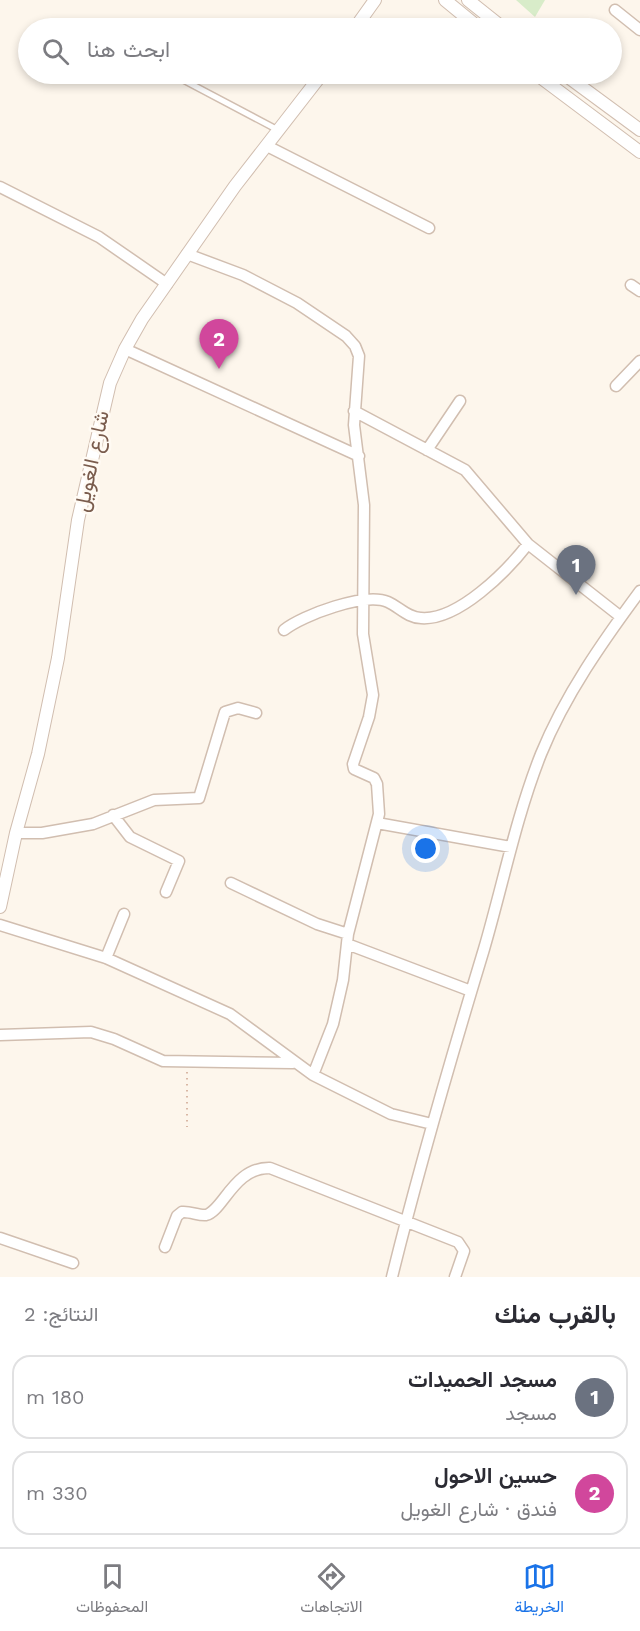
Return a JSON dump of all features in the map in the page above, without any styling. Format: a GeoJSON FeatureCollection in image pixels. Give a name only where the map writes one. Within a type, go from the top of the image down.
{"type":"FeatureCollection","features":[{"type":"Feature","properties":{"kind":"street"},"geometry":{"type":"LineString","coordinates":[[362,18],[375,0]]}},
{"type":"Feature","properties":{"kind":"street"},"geometry":{"type":"LineString","coordinates":[[445,0],[467,18]]}},
{"type":"Feature","properties":{"kind":"street"},"geometry":{"type":"LineString","coordinates":[[468,0],[490,18]]}},
{"type":"Feature","properties":{"kind":"street"},"geometry":{"type":"LineString","coordinates":[[615,10],[640,30]]}},
{"type":"Feature","properties":{"kind":"street","name":"شارع الغويل"},"geometry":{"type":"LineString","coordinates":[[0,907],[16,833],[38,754],[56,668],[78,520],[95,437],[110,383],[125,349],[167,284],[314,84]]}},
{"type":"Feature","properties":{"kind":"street"},"geometry":{"type":"LineString","coordinates":[[549,84],[640,152]]}},
{"type":"Feature","properties":{"kind":"street"},"geometry":{"type":"LineString","coordinates":[[578,84],[640,130]]}},
{"type":"Feature","properties":{"kind":"street"},"geometry":{"type":"LineString","coordinates":[[267,146],[429,228]]}},
{"type":"Feature","properties":{"kind":"street"},"geometry":{"type":"LineString","coordinates":[[0,187],[99,237],[167,284]]}},
{"type":"Feature","properties":{"kind":"street"},"geometry":{"type":"LineString","coordinates":[[188,254],[243,275],[297,303],[346,336],[355,346],[359,356],[354,411],[364,505],[366,555],[363,634],[373,694],[369,717],[353,767],[374,778],[377,784],[379,814],[347,939],[333,1024],[313,1075]]}},
{"type":"Feature","properties":{"kind":"street"},"geometry":{"type":"LineString","coordinates":[[125,349],[359,456]]}},
{"type":"Feature","properties":{"kind":"street"},"geometry":{"type":"LineString","coordinates":[[616,386],[640,361]]}},
{"type":"Feature","properties":{"kind":"street"},"geometry":{"type":"LineString","coordinates":[[427,450],[460,401]]}},
{"type":"Feature","properties":{"kind":"street"},"geometry":{"type":"LineString","coordinates":[[354,411],[465,470],[528,544],[621,617]]}},
{"type":"Feature","properties":{"kind":"street"},"geometry":{"type":"LineString","coordinates":[[284,630],[306,615],[363,602],[386,601],[417,618],[440,615],[479,594],[528,544]]}},
{"type":"Feature","properties":{"kind":"street"},"geometry":{"type":"LineString","coordinates":[[392,1277],[432,1124],[533,777],[554,725],[621,617],[640,591]]}},
{"type":"Feature","properties":{"kind":"street"},"geometry":{"type":"LineString","coordinates":[[16,833],[42,833],[93,824],[154,800],[199,798],[225,712],[238,708],[256,713]]}},
{"type":"Feature","properties":{"kind":"street"},"geometry":{"type":"LineString","coordinates":[[112,815],[129,837],[179,861],[166,892]]}},
{"type":"Feature","properties":{"kind":"street"},"geometry":{"type":"LineString","coordinates":[[376,823],[511,847]]}},
{"type":"Feature","properties":{"kind":"street"},"geometry":{"type":"LineString","coordinates":[[231,883],[347,939],[471,991]]}},
{"type":"Feature","properties":{"kind":"street"},"geometry":{"type":"LineString","coordinates":[[106,958],[124,914]]}},
{"type":"Feature","properties":{"kind":"street"},"geometry":{"type":"LineString","coordinates":[[0,925],[106,958],[230,1014],[293,1063],[313,1075],[391,1114],[432,1124]]}},
{"type":"Feature","properties":{"kind":"street"},"geometry":{"type":"LineString","coordinates":[[0,1035],[91,1032],[114,1039],[163,1061],[186,1064],[293,1063]]}},
{"type":"Feature","properties":{"kind":"street"},"geometry":{"type":"LineString","coordinates":[[165,1247],[177,1216],[182,1212],[204,1215],[211,1212],[235,1185],[254,1171],[270,1168],[458,1242],[463,1247],[455,1277]]}},
{"type":"Feature","properties":{"kind":"street"},"geometry":{"type":"LineString","coordinates":[[0,1238],[73,1263]]}},
{"type":"Feature","properties":{"kind":"lane"},"geometry":{"type":"LineString","coordinates":[[191,84],[279,131]]}},
{"type":"Feature","properties":{"kind":"path"},"geometry":{"type":"LineString","coordinates":[[186,1064],[187,1127]]}},
{"type":"Feature","properties":{"kind":"green space"},"geometry":{"type":"Polygon","coordinates":[[[516,0],[545,0],[535,17],[516,0]]]}},
{"type":"Feature","properties":{"kind":"place","name":"حسين الاحول"},"geometry":{"type":"Point","coordinates":[219,369]}},
{"type":"Feature","properties":{"kind":"place","name":"مسجد الحميدات"},"geometry":{"type":"Point","coordinates":[576,595]}}]}
